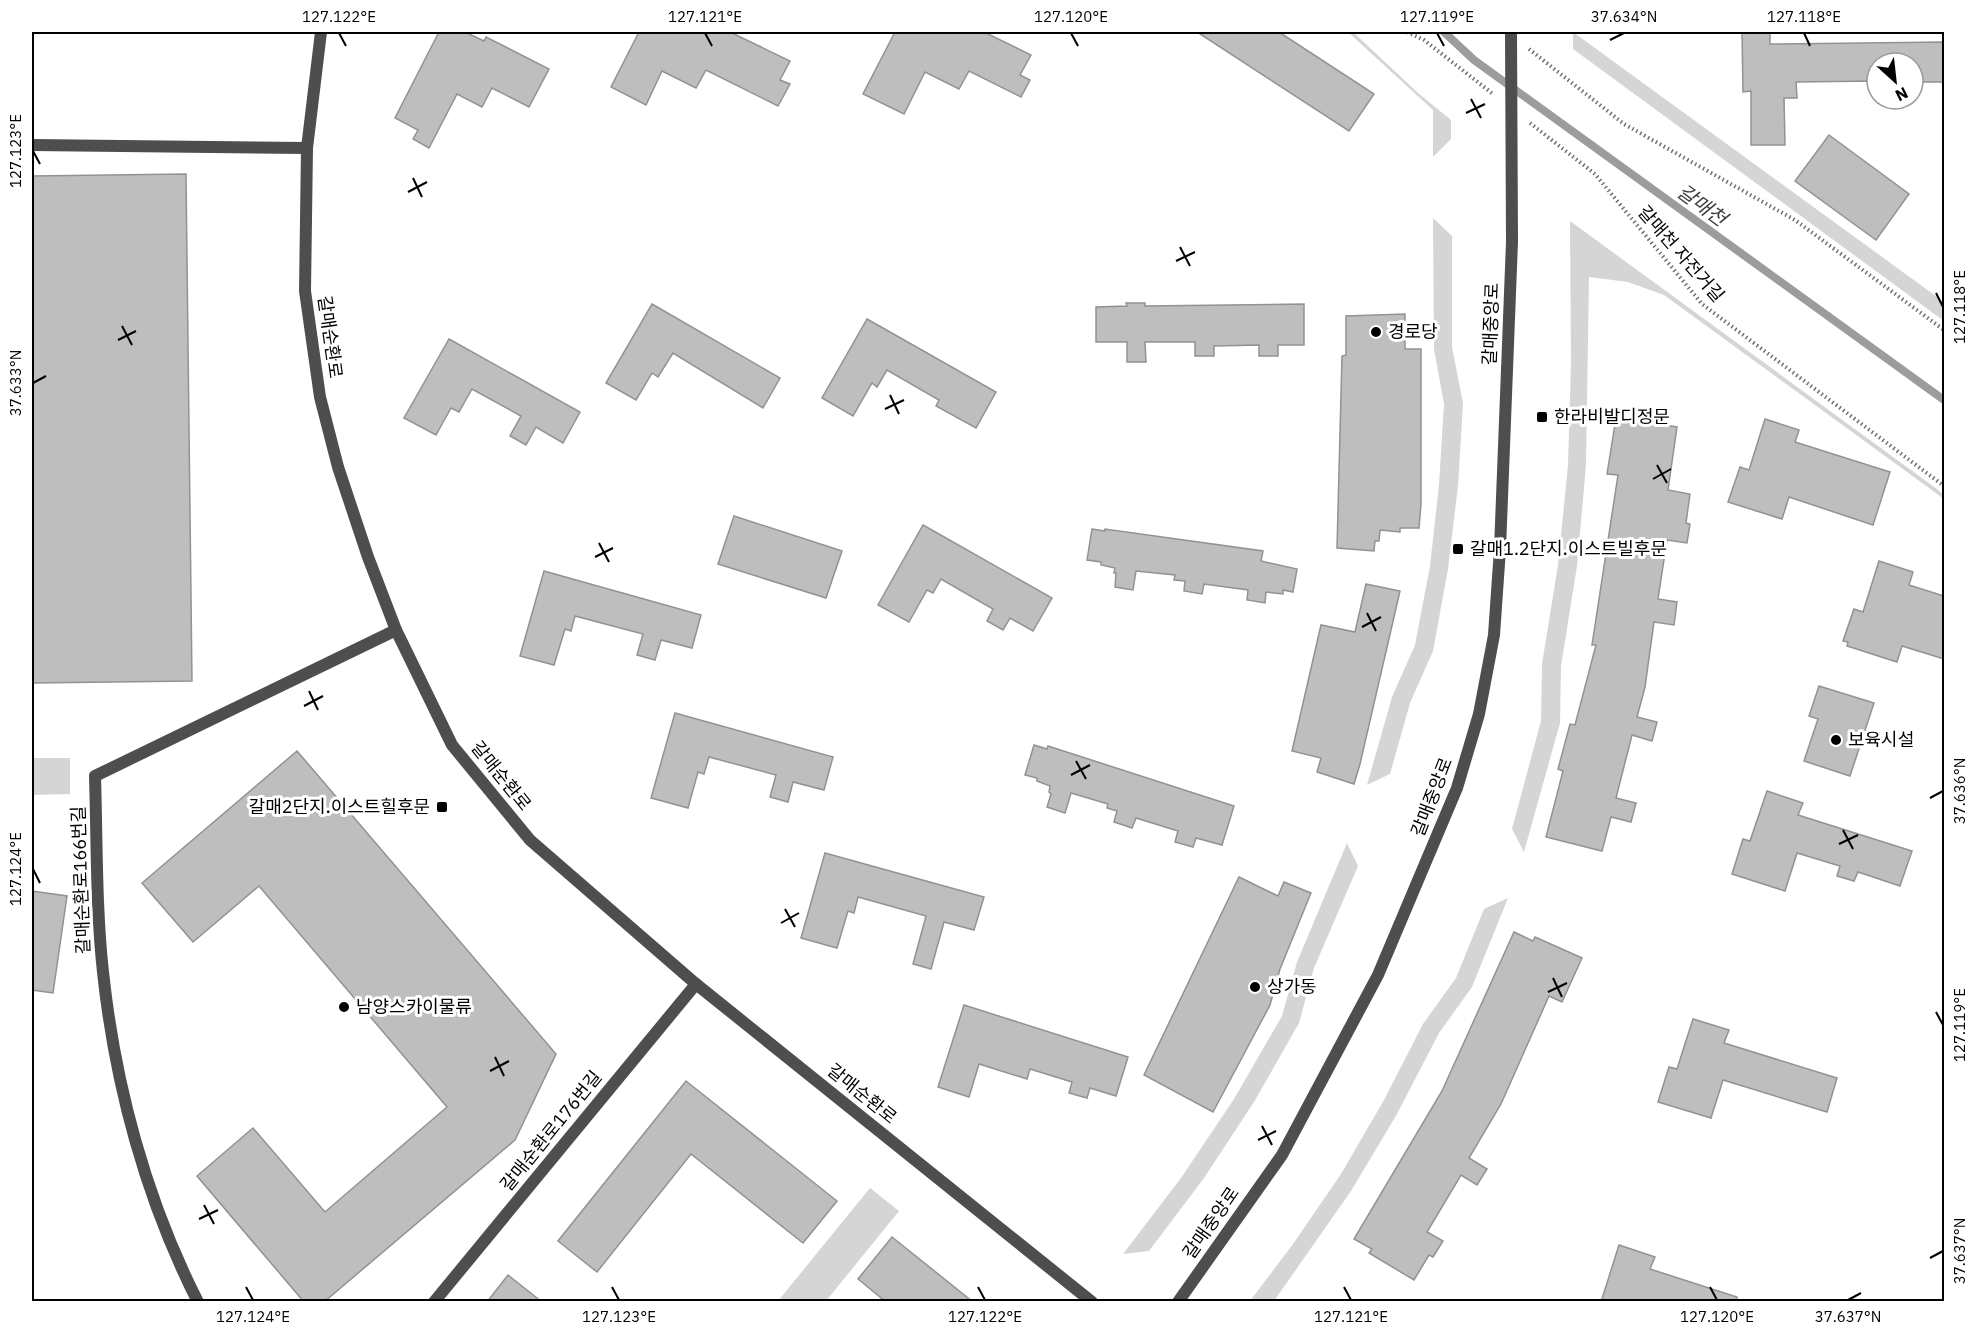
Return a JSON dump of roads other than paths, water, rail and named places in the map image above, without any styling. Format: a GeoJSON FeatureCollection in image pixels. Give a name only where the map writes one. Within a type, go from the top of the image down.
{"type":"FeatureCollection","features":[{"type":"Feature","properties":{"kind":"street","name":"갈매순환로"},"geometry":{"type":"LineString","coordinates":[[321,32],[307,148],[305,291],[320,397],[338,467],[368,557],[396,630],[452,745],[530,840],[696,984],[1092,1302]]}},
{"type":"Feature","properties":{"kind":"street","name":"갈매중앙로"},"geometry":{"type":"LineString","coordinates":[[1178,1302],[1282,1155],[1378,975],[1457,788],[1479,714],[1494,635],[1500,549],[1512,242],[1510,32]]}},
{"type":"Feature","properties":{"kind":"street"},"geometry":{"type":"LineString","coordinates":[[32,145],[307,148]]}},
{"type":"Feature","properties":{"kind":"street","name":"갈매순환로166번길"},"geometry":{"type":"LineString","coordinates":[[198,1302],[184,1274],[146,1176],[115,1058],[103,970],[96,776],[396,630]]}},
{"type":"Feature","properties":{"kind":"street","name":"갈매순환로176번길"},"geometry":{"type":"LineString","coordinates":[[435,1302],[696,984]]}},
{"type":"Feature","properties":{"kind":"waterway","name":"갈매천"},"geometry":{"type":"LineString","coordinates":[[1444,32],[1474,60],[1944,400]]}},
{"type":"Feature","properties":{"kind":"place","name":"경로당"},"geometry":{"type":"Point","coordinates":[1376,332]}},
{"type":"Feature","properties":{"kind":"place","name":"한라비발디정문"},"geometry":{"type":"Point","coordinates":[1542,417]}},
{"type":"Feature","properties":{"kind":"place","name":"갈매1.2단지.이스트빌후문"},"geometry":{"type":"Point","coordinates":[1458,549]}},
{"type":"Feature","properties":{"kind":"place","name":"보육시설"},"geometry":{"type":"Point","coordinates":[1836,740]}},
{"type":"Feature","properties":{"kind":"place","name":"갈매2단지.이스트힐후문"},"geometry":{"type":"Point","coordinates":[442,807]}},
{"type":"Feature","properties":{"kind":"place","name":"상가동"},"geometry":{"type":"Point","coordinates":[1255,987]}},
{"type":"Feature","properties":{"kind":"place","name":"남양스카이물류"},"geometry":{"type":"Point","coordinates":[344,1007]}}]}
